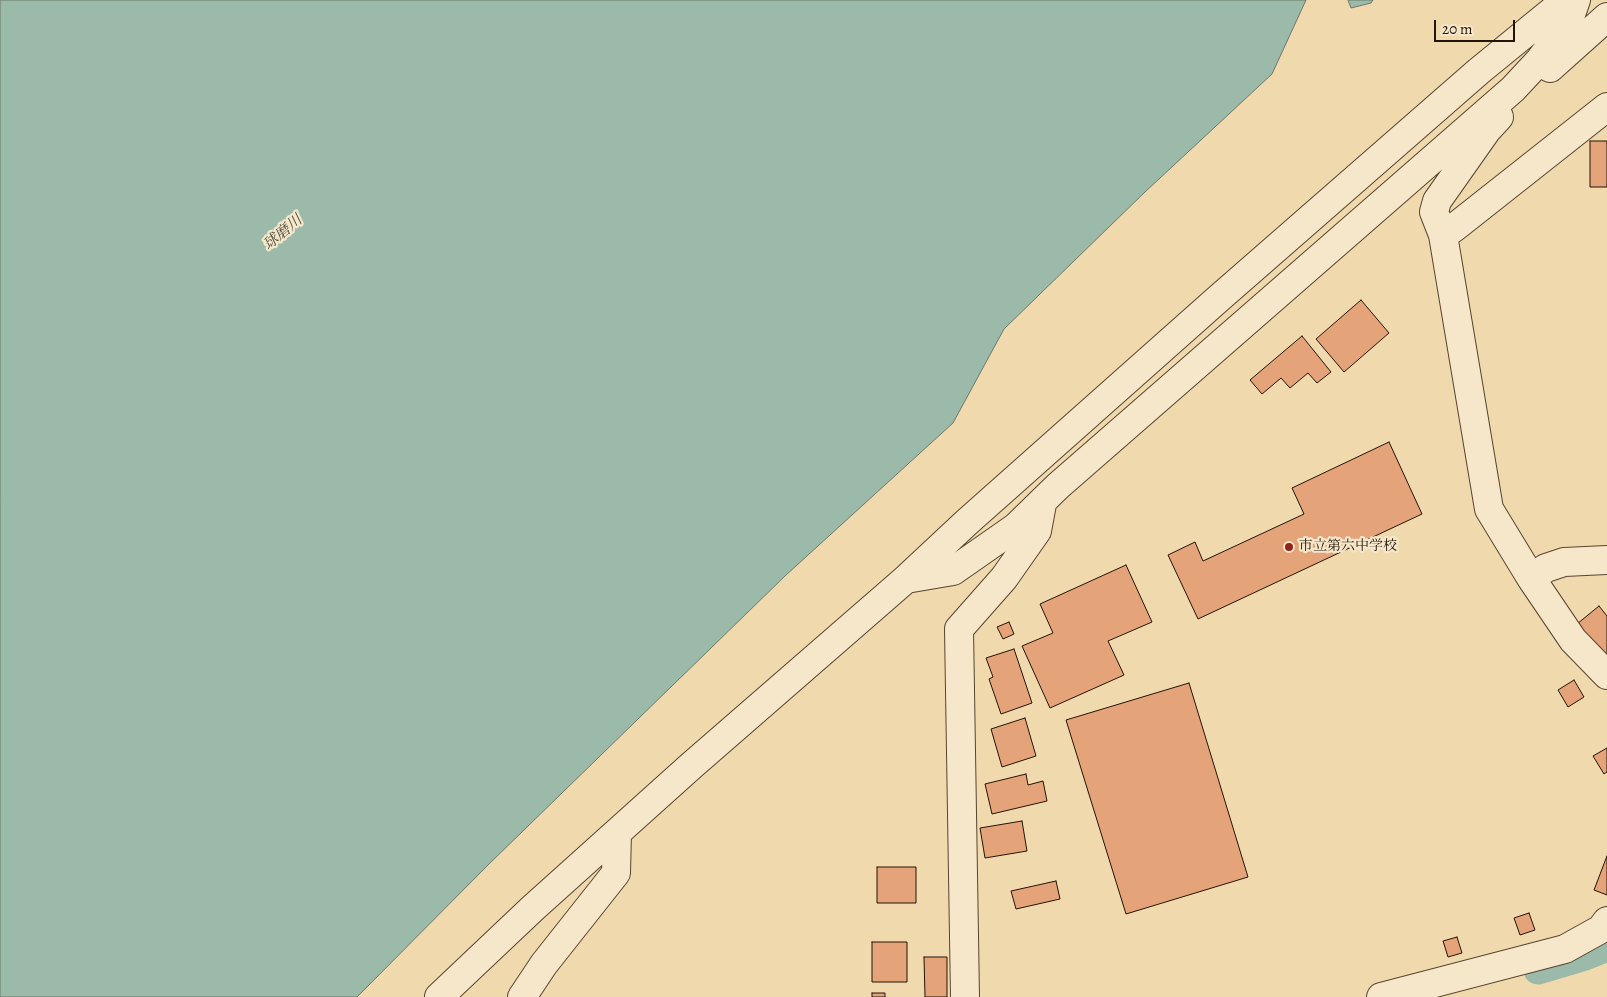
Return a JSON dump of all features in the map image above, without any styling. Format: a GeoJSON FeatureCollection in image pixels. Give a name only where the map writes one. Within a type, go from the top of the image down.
{"type":"FeatureCollection","features":[{"type":"Feature","properties":{"kind":"street"},"geometry":{"type":"LineString","coordinates":[[440,997],[533,908],[691,766],[906,579],[967,522],[1218,299],[1479,71],[1566,0]]}},
{"type":"Feature","properties":{"kind":"street"},"geometry":{"type":"LineString","coordinates":[[906,579],[953,571],[1016,527],[1066,480],[1513,89],[1540,60],[1568,23],[1576,0]]}},
{"type":"Feature","properties":{"kind":"street"},"geometry":{"type":"LineString","coordinates":[[1513,89],[1536,81],[1607,17]]}},
{"type":"Feature","properties":{"kind":"street"},"geometry":{"type":"LineString","coordinates":[[1513,89],[1509,106],[1487,130],[1437,201],[1434,212],[1443,235],[1489,509],[1531,578],[1573,640],[1607,675]]}},
{"type":"Feature","properties":{"kind":"street"},"geometry":{"type":"LineString","coordinates":[[1443,235],[1455,228],[1607,107]]}},
{"type":"Feature","properties":{"kind":"street"},"geometry":{"type":"LineString","coordinates":[[965,997],[959,629],[1004,578],[1037,531],[1042,502]]}},
{"type":"Feature","properties":{"kind":"street"},"geometry":{"type":"LineString","coordinates":[[1531,578],[1546,568],[1564,562],[1607,560]]}},
{"type":"Feature","properties":{"kind":"street"},"geometry":{"type":"LineString","coordinates":[[522,997],[544,964],[616,874],[617,833]]}},
{"type":"Feature","properties":{"kind":"street"},"geometry":{"type":"LineString","coordinates":[[1382,997],[1565,949],[1601,929],[1607,920]]}},
{"type":"Feature","properties":{"kind":"water","name":"球磨川"},"geometry":{"type":"Polygon","coordinates":[[[0,0],[1306,0],[1272,74],[1145,192],[1004,329],[953,423],[785,576],[488,865],[357,997],[0,997],[0,0]]]}},
{"type":"Feature","properties":{"kind":"water"},"geometry":{"type":"Polygon","coordinates":[[[1348,0],[1373,0],[1371,3],[1351,8],[1348,0]]]}},
{"type":"Feature","properties":{"kind":"building"},"geometry":{"type":"Polygon","coordinates":[[[1590,141],[1607,141],[1607,187],[1590,187],[1590,141]]]}},
{"type":"Feature","properties":{"kind":"building"},"geometry":{"type":"Polygon","coordinates":[[[1361,300],[1389,333],[1344,372],[1316,339],[1361,300]]]}},
{"type":"Feature","properties":{"kind":"building"},"geometry":{"type":"Polygon","coordinates":[[[1302,336],[1331,372],[1317,383],[1308,373],[1290,388],[1281,378],[1262,394],[1250,380],[1302,336]]]}},
{"type":"Feature","properties":{"kind":"building"},"geometry":{"type":"Polygon","coordinates":[[[1389,442],[1422,514],[1198,619],[1168,555],[1195,542],[1203,561],[1304,514],[1292,488],[1389,442]]]}},
{"type":"Feature","properties":{"kind":"building"},"geometry":{"type":"Polygon","coordinates":[[[1126,565],[1152,622],[1108,641],[1124,675],[1050,708],[1022,646],[1053,633],[1040,604],[1126,565]]]}},
{"type":"Feature","properties":{"kind":"building"},"geometry":{"type":"Polygon","coordinates":[[[1599,606],[1607,616],[1607,662],[1577,624],[1599,606]]]}},
{"type":"Feature","properties":{"kind":"building"},"geometry":{"type":"Polygon","coordinates":[[[1009,622],[1014,634],[1003,639],[997,627],[1009,622]]]}},
{"type":"Feature","properties":{"kind":"building"},"geometry":{"type":"Polygon","coordinates":[[[1014,649],[1032,703],[1001,714],[989,679],[993,677],[986,658],[1014,649]]]}},
{"type":"Feature","properties":{"kind":"building"},"geometry":{"type":"Polygon","coordinates":[[[1574,680],[1584,697],[1568,707],[1558,690],[1574,680]]]}},
{"type":"Feature","properties":{"kind":"building"},"geometry":{"type":"Polygon","coordinates":[[[1189,683],[1248,877],[1126,914],[1066,720],[1189,683]]]}},
{"type":"Feature","properties":{"kind":"building"},"geometry":{"type":"Polygon","coordinates":[[[1025,718],[1036,756],[1002,767],[991,729],[1025,718]]]}},
{"type":"Feature","properties":{"kind":"building"},"geometry":{"type":"Polygon","coordinates":[[[1607,748],[1607,772],[1604,774],[1593,756],[1607,748]]]}},
{"type":"Feature","properties":{"kind":"building"},"geometry":{"type":"Polygon","coordinates":[[[1026,774],[1028,785],[1043,781],[1047,801],[992,814],[985,784],[1026,774]]]}},
{"type":"Feature","properties":{"kind":"building"},"geometry":{"type":"Polygon","coordinates":[[[1022,821],[1027,851],[985,858],[980,828],[1022,821]]]}},
{"type":"Feature","properties":{"kind":"building"},"geometry":{"type":"Polygon","coordinates":[[[1607,856],[1607,895],[1594,890],[1607,856]]]}},
{"type":"Feature","properties":{"kind":"building"},"geometry":{"type":"Polygon","coordinates":[[[877,867],[916,867],[916,903],[877,903],[877,867]]]}},
{"type":"Feature","properties":{"kind":"building"},"geometry":{"type":"Polygon","coordinates":[[[1056,881],[1060,899],[1016,909],[1011,891],[1056,881]]]}},
{"type":"Feature","properties":{"kind":"building"},"geometry":{"type":"Polygon","coordinates":[[[1529,913],[1535,930],[1520,935],[1514,918],[1529,913]]]}},
{"type":"Feature","properties":{"kind":"building"},"geometry":{"type":"Polygon","coordinates":[[[1457,937],[1462,953],[1448,957],[1443,941],[1457,937]]]}},
{"type":"Feature","properties":{"kind":"building"},"geometry":{"type":"Polygon","coordinates":[[[872,942],[907,942],[907,982],[872,982],[872,942]]]}},
{"type":"Feature","properties":{"kind":"building"},"geometry":{"type":"Polygon","coordinates":[[[924,957],[947,957],[947,997],[925,997],[924,957]]]}},
{"type":"Feature","properties":{"kind":"building"},"geometry":{"type":"Polygon","coordinates":[[[872,993],[885,993],[885,997],[872,997],[872,993]]]}},
{"type":"Feature","properties":{"kind":"waterway"},"geometry":{"type":"LineString","coordinates":[[1538,970],[1585,956],[1607,947]]}},
{"type":"Feature","properties":{"kind":"place","name":"市立第六中学校"},"geometry":{"type":"Point","coordinates":[1289,547]}}]}
